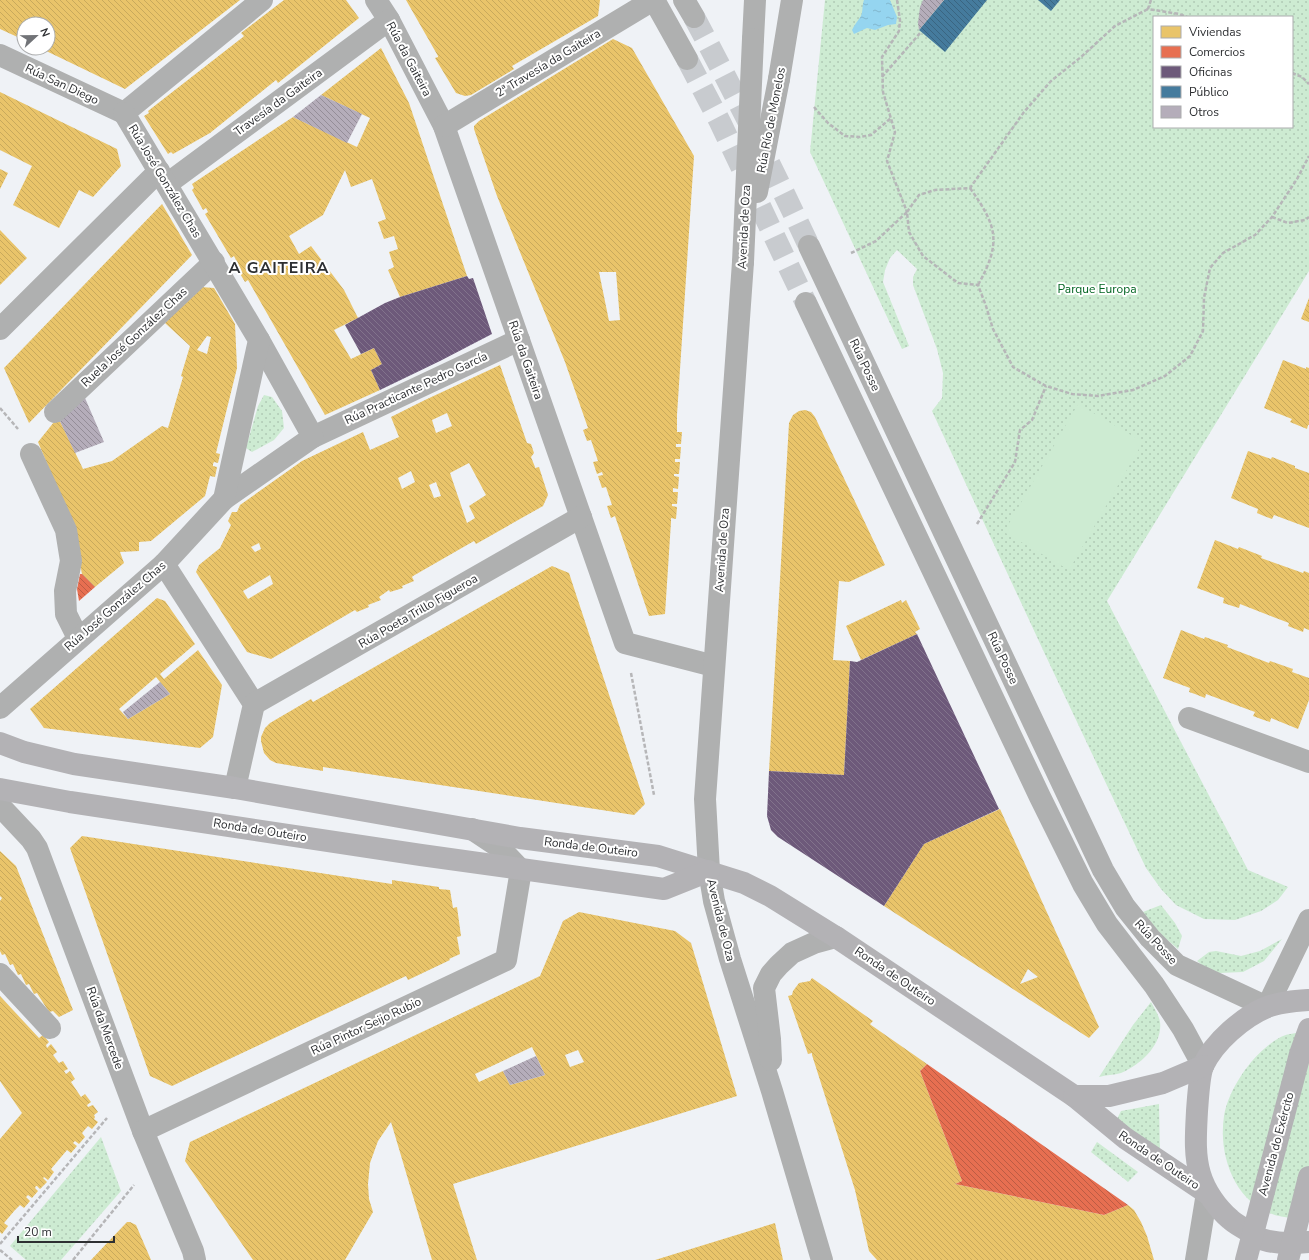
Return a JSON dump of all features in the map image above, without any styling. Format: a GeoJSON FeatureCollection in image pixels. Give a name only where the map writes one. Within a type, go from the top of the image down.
{"type":"FeatureCollection","features":[{"type":"Feature","properties":{"kind":"main road","name":"Ronda de Outeiro"},"geometry":{"type":"LineString","coordinates":[[0,742],[24,752],[46,758],[234,788],[520,838],[658,856],[744,883],[763,892],[836,937],[1074,1096],[1125,1138],[1207,1193]]}},
{"type":"Feature","properties":{"kind":"main road","name":"Ronda de Outeiro"},"geometry":{"type":"LineString","coordinates":[[0,789],[70,802],[521,870],[664,889],[709,871]]}},
{"type":"Feature","properties":{"kind":"main road"},"geometry":{"type":"LineString","coordinates":[[1309,1000],[1267,1007],[1247,1018],[1229,1032],[1213,1050],[1203,1066],[1198,1100],[1196,1130],[1200,1174],[1207,1193],[1230,1219],[1260,1238],[1278,1243],[1296,1244],[1309,1242]]}},
{"type":"Feature","properties":{"kind":"main road","name":"Avenida do Exército"},"geometry":{"type":"LineString","coordinates":[[1246,1260],[1300,1054],[1309,1029]]}},
{"type":"Feature","properties":{"kind":"main road"},"geometry":{"type":"LineString","coordinates":[[1074,1096],[1109,1096],[1163,1083],[1203,1066]]}},
{"type":"Feature","properties":{"kind":"main road"},"geometry":{"type":"LineString","coordinates":[[1288,1260],[1309,1177]]}},
{"type":"Feature","properties":{"kind":"street","name":"Rúa José González Chas"},"geometry":{"type":"LineString","coordinates":[[0,708],[164,564],[224,499],[313,437],[214,262],[124,113],[262,0]]}},
{"type":"Feature","properties":{"kind":"street","name":"Rúa da Gaiteira"},"geometry":{"type":"LineString","coordinates":[[376,0],[389,20],[444,126],[625,643]]}},
{"type":"Feature","properties":{"kind":"street"},"geometry":{"type":"LineString","coordinates":[[654,0],[687,59]]}},
{"type":"Feature","properties":{"kind":"street","name":"2ª Travesía da Gaiteira"},"geometry":{"type":"LineString","coordinates":[[444,126],[654,0]]}},
{"type":"Feature","properties":{"kind":"street","name":"Avenida de Oza"},"geometry":{"type":"LineString","coordinates":[[755,0],[743,262],[705,799],[709,871],[714,901],[730,959],[772,1091],[822,1260]]}},
{"type":"Feature","properties":{"kind":"street","name":"Rúa Río de Monelos"},"geometry":{"type":"LineString","coordinates":[[743,262],[779,79],[792,0]]}},
{"type":"Feature","properties":{"kind":"street","name":"Travesía da Gaiteira"},"geometry":{"type":"LineString","coordinates":[[0,329],[163,178],[389,20]]}},
{"type":"Feature","properties":{"kind":"street","name":"Rúa San Diego"},"geometry":{"type":"LineString","coordinates":[[0,55],[124,113]]}},
{"type":"Feature","properties":{"kind":"street","name":"Rúa Posse"},"geometry":{"type":"LineString","coordinates":[[809,246],[1103,870],[1125,907],[1150,938],[1176,965],[1267,1007]]}},
{"type":"Feature","properties":{"kind":"street","name":"Ruela José González Chas"},"geometry":{"type":"LineString","coordinates":[[55,412],[214,262]]}},
{"type":"Feature","properties":{"kind":"street"},"geometry":{"type":"LineString","coordinates":[[806,303],[1082,884],[1107,924],[1154,985],[1183,1029],[1203,1066]]}},
{"type":"Feature","properties":{"kind":"street"},"geometry":{"type":"LineString","coordinates":[[224,499],[259,340]]}},
{"type":"Feature","properties":{"kind":"street","name":"Rúa Practicante Pedro García"},"geometry":{"type":"LineString","coordinates":[[313,437],[519,340]]}},
{"type":"Feature","properties":{"kind":"street"},"geometry":{"type":"LineString","coordinates":[[31,454],[66,530],[71,561],[65,591],[66,614],[78,638]]}},
{"type":"Feature","properties":{"kind":"street","name":"Rúa Poeta Trillo Figueroa"},"geometry":{"type":"LineString","coordinates":[[254,704],[581,517]]}},
{"type":"Feature","properties":{"kind":"street"},"geometry":{"type":"LineString","coordinates":[[164,564],[254,704],[234,788]]}},
{"type":"Feature","properties":{"kind":"street"},"geometry":{"type":"LineString","coordinates":[[625,643],[714,666]]}},
{"type":"Feature","properties":{"kind":"street"},"geometry":{"type":"LineString","coordinates":[[1189,718],[1309,762]]}},
{"type":"Feature","properties":{"kind":"street","name":"Rúa da Mercede"},"geometry":{"type":"LineString","coordinates":[[0,806],[31,839],[37,848],[143,1131],[197,1257]]}},
{"type":"Feature","properties":{"kind":"street","name":"Ronda de Outeiro"},"geometry":{"type":"LineString","coordinates":[[472,829],[499,847],[521,870]]}},
{"type":"Feature","properties":{"kind":"street","name":"Rúa Pintor Seijo Rubio"},"geometry":{"type":"LineString","coordinates":[[143,1131],[506,960],[521,870]]}},
{"type":"Feature","properties":{"kind":"street"},"geometry":{"type":"LineString","coordinates":[[1267,1007],[1309,920]]}},
{"type":"Feature","properties":{"kind":"street","name":"Avenida de Oza"},"geometry":{"type":"LineString","coordinates":[[772,1091],[770,1039],[764,988],[771,974],[778,965],[792,953],[814,943],[836,937]]}},
{"type":"Feature","properties":{"kind":"street"},"geometry":{"type":"LineString","coordinates":[[0,974],[50,1028]]}},
{"type":"Feature","properties":{"kind":"street"},"geometry":{"type":"LineString","coordinates":[[1196,1260],[1207,1193]]}},
{"type":"Feature","properties":{"kind":"path"},"geometry":{"type":"LineString","coordinates":[[897,0],[900,20],[899,31],[882,57],[883,92],[895,132],[887,161],[907,212],[909,232],[924,256],[958,283],[978,285]]}},
{"type":"Feature","properties":{"kind":"path"},"geometry":{"type":"LineString","coordinates":[[1148,9],[1151,0]]}},
{"type":"Feature","properties":{"kind":"path"},"geometry":{"type":"LineString","coordinates":[[970,188],[1024,112],[1051,81],[1081,57],[1115,26],[1148,9],[1184,16]]}},
{"type":"Feature","properties":{"kind":"path"},"geometry":{"type":"LineString","coordinates":[[882,78],[921,32]]}},
{"type":"Feature","properties":{"kind":"path"},"geometry":{"type":"LineString","coordinates":[[1293,73],[1302,77],[1309,84]]}},
{"type":"Feature","properties":{"kind":"path"},"geometry":{"type":"LineString","coordinates":[[814,107],[828,123],[845,136],[860,137],[872,134],[891,118]]}},
{"type":"Feature","properties":{"kind":"path"},"geometry":{"type":"LineString","coordinates":[[970,188],[991,222],[995,237],[992,258],[978,285],[993,329],[1013,367],[1046,386],[1072,394],[1098,396],[1133,390],[1166,376],[1190,356],[1203,331],[1204,298],[1210,268],[1223,253],[1256,235],[1272,216],[1297,179],[1309,156]]}},
{"type":"Feature","properties":{"kind":"path"},"geometry":{"type":"LineString","coordinates":[[851,253],[876,241],[907,212],[919,195],[935,190],[970,188]]}},
{"type":"Feature","properties":{"kind":"path"},"geometry":{"type":"LineString","coordinates":[[1272,216],[1288,223],[1305,220],[1309,217]]}},
{"type":"Feature","properties":{"kind":"path"},"geometry":{"type":"LineString","coordinates":[[977,524],[1015,462],[1020,430],[1032,420],[1046,386]]}},
{"type":"Feature","properties":{"kind":"path"},"geometry":{"type":"LineString","coordinates":[[0,408],[22,432],[33,432],[55,412]]}},
{"type":"Feature","properties":{"kind":"path"},"geometry":{"type":"LineString","coordinates":[[625,643],[654,795]]}},
{"type":"Feature","properties":{"kind":"path"},"geometry":{"type":"LineString","coordinates":[[0,1244],[110,1115]]}},
{"type":"Feature","properties":{"kind":"path"},"geometry":{"type":"LineString","coordinates":[[73,1260],[135,1184]]}},
{"type":"Feature","properties":{"kind":"path"},"geometry":{"type":"LineString","coordinates":[[0,1250],[12,1260]]}},
{"type":"Feature","properties":{"kind":"green space","name":"Parque Europa"},"geometry":{"type":"Polygon","coordinates":[[[825,0],[1309,0],[1309,271],[1107,601],[1248,870],[1288,887],[1278,900],[1261,911],[1235,920],[1204,919],[1176,905],[1161,889],[1146,868],[932,411],[942,398],[943,373],[937,349],[913,285],[913,277],[917,269],[897,250],[890,258],[885,270],[883,282],[909,346],[902,349],[810,152],[825,0]]]}},
{"type":"Feature","properties":{"kind":"green space"},"geometry":{"type":"Polygon","coordinates":[[[264,395],[272,397],[282,411],[284,428],[274,440],[252,452],[246,448],[258,406],[264,395]]]}},
{"type":"Feature","properties":{"kind":"green space"},"geometry":{"type":"Polygon","coordinates":[[[1078,404],[1143,442],[1069,570],[1004,532],[1078,404]]]}},
{"type":"Feature","properties":{"kind":"green space"},"geometry":{"type":"Polygon","coordinates":[[[1161,905],[1175,923],[1182,936],[1178,949],[1159,933],[1143,912],[1161,905]]]}},
{"type":"Feature","properties":{"kind":"green space"},"geometry":{"type":"Polygon","coordinates":[[[1282,939],[1264,961],[1243,972],[1219,973],[1197,961],[1209,952],[1216,951],[1241,956],[1260,951],[1282,939]]]}},
{"type":"Feature","properties":{"kind":"green space"},"geometry":{"type":"Polygon","coordinates":[[[1151,1002],[1158,1014],[1160,1022],[1158,1038],[1154,1046],[1143,1059],[1129,1069],[1121,1073],[1099,1077],[1133,1025],[1151,1002]]]}},
{"type":"Feature","properties":{"kind":"green space"},"geometry":{"type":"Polygon","coordinates":[[[1300,1032],[1309,1033],[1309,1216],[1294,1218],[1275,1215],[1260,1208],[1247,1197],[1236,1184],[1229,1168],[1223,1134],[1224,1116],[1227,1105],[1237,1082],[1244,1071],[1270,1044],[1284,1036],[1300,1032]]]}},
{"type":"Feature","properties":{"kind":"green space"},"geometry":{"type":"Polygon","coordinates":[[[1159,1104],[1160,1153],[1115,1123],[1121,1111],[1159,1104]]]}},
{"type":"Feature","properties":{"kind":"green space"},"geometry":{"type":"Polygon","coordinates":[[[101,1137],[121,1191],[61,1260],[26,1260],[10,1246],[101,1137]]]}},
{"type":"Feature","properties":{"kind":"green space"},"geometry":{"type":"Polygon","coordinates":[[[1097,1142],[1138,1172],[1128,1182],[1091,1152],[1097,1142]]]}},
{"type":"Feature","properties":{"kind":"water"},"geometry":{"type":"Polygon","coordinates":[[[864,0],[890,0],[897,17],[896,24],[888,25],[875,30],[867,28],[854,34],[852,30],[861,16],[864,0]]]}},
{"type":"Feature","properties":{"kind":"building: Viviendas"},"geometry":{"type":"Polygon","coordinates":[[[0,0],[240,0],[125,89],[56,56],[56,16],[16,16],[16,36],[0,29],[0,0]]]}},
{"type":"Feature","properties":{"kind":"building: Viviendas"},"geometry":{"type":"Polygon","coordinates":[[[284,0],[346,0],[359,18],[278,83],[276,80],[210,133],[173,154],[171,152],[168,154],[144,116],[149,113],[148,111],[243,37],[244,36],[241,33],[284,0]]]}},
{"type":"Feature","properties":{"kind":"building: Viviendas"},"geometry":{"type":"Polygon","coordinates":[[[406,0],[600,0],[598,16],[512,66],[514,69],[471,95],[465,96],[456,93],[435,58],[438,56],[406,0]]]}},
{"type":"Feature","properties":{"kind":"building: Viviendas"},"geometry":{"type":"Polygon","coordinates":[[[613,39],[632,48],[694,156],[677,415],[677,432],[682,432],[681,444],[676,444],[676,447],[681,447],[680,459],[675,459],[675,462],[680,462],[679,474],[674,474],[674,476],[679,477],[678,489],[673,488],[673,492],[678,492],[677,504],[672,504],[672,506],[677,507],[676,519],[671,518],[665,614],[649,616],[615,516],[611,518],[607,506],[612,505],[606,487],[602,488],[598,476],[603,475],[602,472],[597,474],[593,462],[598,461],[591,440],[587,441],[583,430],[588,428],[565,362],[497,196],[474,129],[474,126],[479,121],[613,39]],[[599,272],[609,321],[620,320],[616,272],[599,272]]]}},
{"type":"Feature","properties":{"kind":"building: Viviendas"},"geometry":{"type":"Polygon","coordinates":[[[381,48],[409,103],[467,276],[400,297],[388,270],[394,267],[389,252],[398,249],[394,236],[384,239],[378,222],[386,219],[372,179],[351,187],[345,170],[323,215],[289,236],[299,254],[311,246],[344,290],[358,318],[334,330],[351,359],[374,348],[382,364],[371,370],[380,390],[325,415],[248,280],[245,282],[233,262],[236,260],[234,256],[231,258],[205,214],[208,212],[206,208],[203,210],[192,190],[194,188],[192,184],[293,117],[357,147],[370,118],[321,95],[381,48]]]}},
{"type":"Feature","properties":{"kind":"building: Viviendas"},"geometry":{"type":"Polygon","coordinates":[[[0,92],[117,149],[121,166],[93,197],[79,190],[59,228],[13,205],[32,166],[0,150],[0,92]]]}},
{"type":"Feature","properties":{"kind":"building: Viviendas"},"geometry":{"type":"Polygon","coordinates":[[[0,169],[8,173],[0,189],[0,169]]]}},
{"type":"Feature","properties":{"kind":"building: Viviendas"},"geometry":{"type":"Polygon","coordinates":[[[162,204],[192,255],[29,423],[4,368],[162,204]]]}},
{"type":"Feature","properties":{"kind":"building: Viviendas"},"geometry":{"type":"Polygon","coordinates":[[[0,230],[27,258],[0,285],[0,230]]]}},
{"type":"Feature","properties":{"kind":"building: Viviendas"},"geometry":{"type":"Polygon","coordinates":[[[201,287],[214,288],[235,324],[237,368],[216,453],[220,454],[218,463],[214,462],[213,464],[213,466],[217,467],[215,477],[210,476],[205,496],[151,541],[139,542],[139,551],[120,552],[124,563],[95,587],[82,574],[72,523],[38,442],[58,417],[83,469],[112,461],[162,426],[168,428],[183,377],[181,376],[190,346],[165,323],[201,287]],[[207,336],[197,350],[207,354],[211,337],[207,336]]]}},
{"type":"Feature","properties":{"kind":"building: Viviendas"},"geometry":{"type":"Polygon","coordinates":[[[1309,298],[1309,322],[1301,319],[1309,298]]]}},
{"type":"Feature","properties":{"kind":"building: Viviendas"},"geometry":{"type":"Polygon","coordinates":[[[1283,360],[1306,369],[1306,367],[1309,368],[1309,425],[1307,429],[1290,422],[1292,419],[1264,408],[1283,360]]]}},
{"type":"Feature","properties":{"kind":"building: Viviendas"},"geometry":{"type":"Polygon","coordinates":[[[500,365],[527,443],[531,444],[534,453],[531,457],[535,468],[539,467],[548,495],[543,506],[476,544],[474,541],[413,576],[414,581],[402,586],[403,588],[390,592],[389,590],[379,597],[381,600],[368,605],[369,607],[357,612],[355,610],[271,659],[247,652],[196,572],[199,565],[220,548],[231,525],[228,521],[232,512],[237,512],[240,505],[302,461],[363,432],[370,450],[399,437],[391,417],[500,365]],[[447,413],[432,420],[436,433],[452,426],[447,413]],[[469,463],[450,473],[467,523],[475,518],[469,506],[486,495],[469,463]],[[411,471],[398,478],[402,489],[415,482],[411,471]],[[436,482],[429,485],[434,498],[441,496],[436,482]],[[259,543],[251,547],[255,552],[261,549],[259,543]],[[270,575],[243,591],[248,599],[273,584],[270,575]]]}},
{"type":"Feature","properties":{"kind":"building: Viviendas"},"geometry":{"type":"Polygon","coordinates":[[[805,410],[811,412],[815,417],[885,565],[849,582],[839,581],[833,660],[850,661],[844,775],[769,771],[789,423],[793,415],[799,411],[805,410]]]}},
{"type":"Feature","properties":{"kind":"building: Viviendas"},"geometry":{"type":"Polygon","coordinates":[[[1248,451],[1271,459],[1272,457],[1309,473],[1309,528],[1274,515],[1272,519],[1264,516],[1257,513],[1258,509],[1231,498],[1248,451]]]}},
{"type":"Feature","properties":{"kind":"building: Viviendas"},"geometry":{"type":"Polygon","coordinates":[[[1215,540],[1238,549],[1239,547],[1262,556],[1261,558],[1303,573],[1304,571],[1309,573],[1309,630],[1304,628],[1303,632],[1288,626],[1289,623],[1240,604],[1239,608],[1223,603],[1224,598],[1197,588],[1215,540]]]}},
{"type":"Feature","properties":{"kind":"building: Viviendas"},"geometry":{"type":"Polygon","coordinates":[[[552,566],[569,573],[645,804],[634,815],[323,767],[323,771],[276,763],[270,760],[264,753],[261,737],[265,728],[270,723],[311,699],[313,702],[552,566]]]}},
{"type":"Feature","properties":{"kind":"building: Viviendas"},"geometry":{"type":"Polygon","coordinates":[[[157,598],[165,601],[195,644],[160,674],[164,679],[198,650],[222,685],[213,737],[200,748],[44,728],[30,709],[157,598]],[[156,677],[119,709],[128,719],[170,694],[156,677]]]}},
{"type":"Feature","properties":{"kind":"building: Viviendas"},"geometry":{"type":"Polygon","coordinates":[[[901,600],[902,603],[906,600],[920,629],[915,632],[917,634],[861,660],[846,626],[901,600]]]}},
{"type":"Feature","properties":{"kind":"building: Viviendas"},"geometry":{"type":"Polygon","coordinates":[[[1181,630],[1204,639],[1205,637],[1228,645],[1227,647],[1269,663],[1270,661],[1293,669],[1292,672],[1309,678],[1309,700],[1298,729],[1271,718],[1270,722],[1253,716],[1255,712],[1206,694],[1205,698],[1189,692],[1190,688],[1163,678],[1181,630]]]}},
{"type":"Feature","properties":{"kind":"building: Viviendas"},"geometry":{"type":"Polygon","coordinates":[[[1000,809],[1099,1027],[1089,1038],[884,906],[924,844],[1000,809]],[[1028,969],[1020,984],[1038,977],[1028,969]]]}},
{"type":"Feature","properties":{"kind":"building: Viviendas"},"geometry":{"type":"Polygon","coordinates":[[[82,836],[392,884],[392,880],[450,890],[453,908],[457,907],[461,936],[457,937],[460,954],[408,980],[406,976],[172,1086],[150,1076],[70,848],[82,836]]]}},
{"type":"Feature","properties":{"kind":"building: Viviendas"},"geometry":{"type":"Polygon","coordinates":[[[0,851],[16,866],[73,1010],[59,1017],[53,1011],[49,1012],[37,993],[34,994],[29,984],[26,985],[21,974],[18,975],[13,964],[10,965],[5,954],[2,955],[0,951],[0,901],[2,898],[0,896],[0,851]]]}},
{"type":"Feature","properties":{"kind":"building: Viviendas"},"geometry":{"type":"Polygon","coordinates":[[[579,912],[675,931],[691,943],[737,1096],[453,1184],[477,1260],[432,1260],[391,1122],[378,1141],[370,1163],[368,1184],[369,1199],[373,1212],[345,1260],[253,1260],[185,1161],[190,1142],[540,976],[563,921],[579,912]],[[532,1047],[475,1074],[479,1082],[503,1071],[510,1085],[545,1075],[532,1047]],[[578,1050],[565,1055],[570,1067],[584,1062],[578,1050]]]}},
{"type":"Feature","properties":{"kind":"building: Viviendas"},"geometry":{"type":"Polygon","coordinates":[[[812,978],[873,1021],[870,1024],[871,1025],[927,1064],[920,1071],[962,1181],[955,1184],[1104,1215],[1128,1205],[1134,1210],[1141,1222],[1154,1260],[877,1260],[869,1251],[855,1190],[812,1053],[808,1054],[788,996],[792,995],[799,983],[810,981],[812,978]]]}},
{"type":"Feature","properties":{"kind":"building: Viviendas"},"geometry":{"type":"Polygon","coordinates":[[[0,996],[39,1038],[43,1035],[49,1042],[46,1045],[47,1048],[51,1044],[57,1052],[53,1055],[59,1063],[63,1061],[68,1069],[64,1071],[66,1074],[70,1071],[75,1079],[71,1082],[81,1097],[85,1094],[91,1102],[87,1105],[88,1107],[93,1105],[98,1112],[94,1115],[94,1119],[98,1122],[92,1129],[88,1126],[82,1133],[85,1137],[79,1144],[75,1141],[73,1143],[77,1146],[71,1153],[67,1150],[51,1169],[54,1172],[48,1180],[44,1177],[43,1178],[47,1182],[40,1189],[36,1186],[35,1188],[38,1191],[32,1198],[28,1195],[26,1197],[30,1201],[24,1208],[20,1205],[15,1210],[4,1223],[8,1226],[2,1234],[0,1232],[0,1139],[22,1113],[0,1081],[0,996]]]}},
{"type":"Feature","properties":{"kind":"building: Viviendas"},"geometry":{"type":"Polygon","coordinates":[[[127,1222],[136,1225],[151,1260],[91,1260],[127,1222]]]}},
{"type":"Feature","properties":{"kind":"building: Viviendas"},"geometry":{"type":"Polygon","coordinates":[[[775,1223],[783,1260],[655,1260],[775,1223]]]}},
{"type":"Feature","properties":{"kind":"building: Comercios"},"geometry":{"type":"Polygon","coordinates":[[[80,574],[82,574],[95,587],[79,601],[77,589],[80,574]]]}},
{"type":"Feature","properties":{"kind":"building: Comercios"},"geometry":{"type":"Polygon","coordinates":[[[927,1064],[1128,1205],[1104,1215],[955,1184],[962,1181],[920,1071],[927,1064]]]}},
{"type":"Feature","properties":{"kind":"building: Oficinas"},"geometry":{"type":"Polygon","coordinates":[[[467,276],[469,279],[473,278],[492,334],[380,390],[371,370],[382,364],[374,348],[361,354],[345,325],[385,303],[467,276]]]}},
{"type":"Feature","properties":{"kind":"building: Oficinas"},"geometry":{"type":"Polygon","coordinates":[[[917,634],[999,809],[924,844],[884,906],[778,837],[771,830],[767,816],[769,771],[844,775],[850,661],[857,662],[917,634]]]}},
{"type":"Feature","properties":{"kind":"building: Público"},"geometry":{"type":"Polygon","coordinates":[[[944,0],[987,0],[945,52],[919,30],[944,0]]]}},
{"type":"Feature","properties":{"kind":"building: Público"},"geometry":{"type":"Polygon","coordinates":[[[1038,0],[1060,0],[1051,11],[1038,0]]]}},
{"type":"Feature","properties":{"kind":"building: Otros"},"geometry":{"type":"Polygon","coordinates":[[[923,0],[944,0],[919,30],[918,23],[920,7],[923,0]]]}},
{"type":"Feature","properties":{"kind":"building: Otros"},"geometry":{"type":"Polygon","coordinates":[[[321,95],[362,114],[347,143],[293,117],[321,95]]]}},
{"type":"Feature","properties":{"kind":"building: Otros"},"geometry":{"type":"Polygon","coordinates":[[[85,398],[104,442],[75,453],[58,417],[85,398]]]}},
{"type":"Feature","properties":{"kind":"building: Otros"},"geometry":{"type":"Polygon","coordinates":[[[160,682],[170,694],[128,719],[123,712],[160,682]]]}},
{"type":"Feature","properties":{"kind":"building: Otros"},"geometry":{"type":"Polygon","coordinates":[[[536,1056],[545,1075],[510,1085],[503,1071],[536,1056]]]}},
{"type":"Feature","properties":{"kind":"tunnel"},"geometry":{"type":"LineString","coordinates":[[694,17],[753,131],[809,246]]}},
{"type":"Feature","properties":{"kind":"tunnel"},"geometry":{"type":"LineString","coordinates":[[687,59],[720,122],[806,303]]}},
{"type":"Feature","properties":{"kind":"district","name":"A GAITEIRA"},"geometry":{"type":"Point","coordinates":[279,267]}}]}
